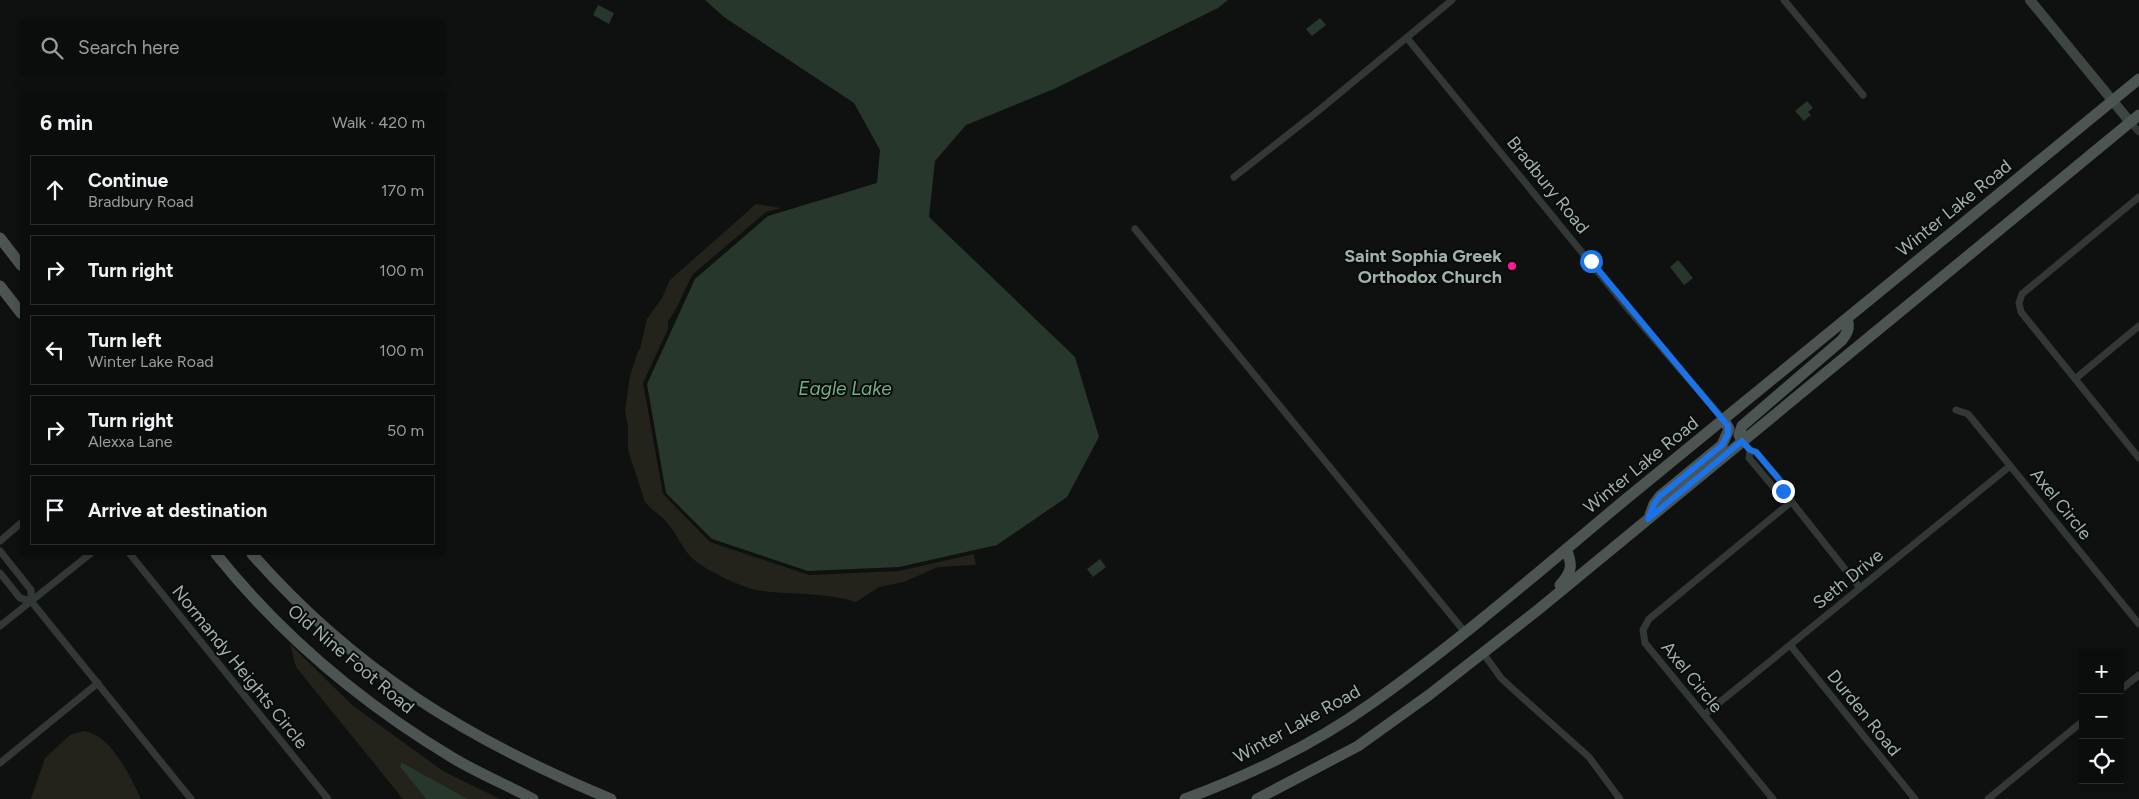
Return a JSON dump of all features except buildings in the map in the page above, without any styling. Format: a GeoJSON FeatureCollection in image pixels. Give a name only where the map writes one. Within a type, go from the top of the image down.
{"type":"FeatureCollection","features":[{"type":"Feature","properties":{"kind":"main road","name":"Winter Lake Road"},"geometry":{"type":"LineString","coordinates":[[1185,799],[1229,782],[1320,736],[1371,704],[1566,549],[2139,79]]}},
{"type":"Feature","properties":{"kind":"main road"},"geometry":{"type":"LineString","coordinates":[[1257,799],[1358,746],[1430,696],[2135,119]]}},
{"type":"Feature","properties":{"kind":"main road"},"geometry":{"type":"LineString","coordinates":[[0,238],[20,264]]}},
{"type":"Feature","properties":{"kind":"main road"},"geometry":{"type":"LineString","coordinates":[[0,286],[20,312]]}},
{"type":"Feature","properties":{"kind":"main road"},"geometry":{"type":"LineString","coordinates":[[1742,441],[1739,435],[1742,426],[1842,340],[1849,326],[1847,318]]}},
{"type":"Feature","properties":{"kind":"main road"},"geometry":{"type":"LineString","coordinates":[[1648,519],[1654,504],[1660,496],[1722,445],[1729,430],[1724,420]]}},
{"type":"Feature","properties":{"kind":"main road"},"geometry":{"type":"LineString","coordinates":[[1511,631],[1568,576],[1571,561],[1566,549]]}},
{"type":"Feature","properties":{"kind":"main road","name":"Old Nine Foot Road"},"geometry":{"type":"LineString","coordinates":[[217,555],[241,585],[283,629],[366,700],[454,759],[533,799]]}},
{"type":"Feature","properties":{"kind":"main road","name":"Old Nine Foot Road"},"geometry":{"type":"LineString","coordinates":[[253,555],[334,636],[415,698],[460,727],[509,754],[611,799]]}},
{"type":"Feature","properties":{"kind":"street"},"geometry":{"type":"LineString","coordinates":[[1234,176],[1452,0]]}},
{"type":"Feature","properties":{"kind":"street"},"geometry":{"type":"LineString","coordinates":[[1784,0],[1863,95]]}},
{"type":"Feature","properties":{"kind":"street"},"geometry":{"type":"LineString","coordinates":[[2030,0],[2113,101],[2135,119],[2139,132]]}},
{"type":"Feature","properties":{"kind":"street","name":"Bradbury Road"},"geometry":{"type":"LineString","coordinates":[[1407,38],[1629,310],[1724,420]]}},
{"type":"Feature","properties":{"kind":"street"},"geometry":{"type":"LineString","coordinates":[[2138,456],[2021,312],[2019,303],[2022,294],[2139,197]]}},
{"type":"Feature","properties":{"kind":"street"},"geometry":{"type":"LineString","coordinates":[[1135,229],[1464,631]]}},
{"type":"Feature","properties":{"kind":"street"},"geometry":{"type":"LineString","coordinates":[[2075,379],[2139,326]]}},
{"type":"Feature","properties":{"kind":"street","name":"Axel Circle"},"geometry":{"type":"LineString","coordinates":[[1956,410],[1968,414],[2139,624]]}},
{"type":"Feature","properties":{"kind":"street"},"geometry":{"type":"LineString","coordinates":[[1742,441],[1750,450],[1749,458],[1776,490],[1783,491],[1860,588]]}},
{"type":"Feature","properties":{"kind":"street","name":"Seth Drive"},"geometry":{"type":"LineString","coordinates":[[1704,715],[2010,466]]}},
{"type":"Feature","properties":{"kind":"street","name":"Axel Circle"},"geometry":{"type":"LineString","coordinates":[[1773,799],[1646,643],[1643,630],[1649,619],[1791,502]]}},
{"type":"Feature","properties":{"kind":"street"},"geometry":{"type":"LineString","coordinates":[[0,541],[20,524]]}},
{"type":"Feature","properties":{"kind":"street"},"geometry":{"type":"LineString","coordinates":[[0,552],[31,590],[31,601]]}},
{"type":"Feature","properties":{"kind":"street"},"geometry":{"type":"LineString","coordinates":[[0,626],[89,555]]}},
{"type":"Feature","properties":{"kind":"street","name":"Normandy Heights Circle"},"geometry":{"type":"LineString","coordinates":[[131,555],[328,799]]}},
{"type":"Feature","properties":{"kind":"street"},"geometry":{"type":"LineString","coordinates":[[0,573],[20,598],[31,601],[191,799]]}},
{"type":"Feature","properties":{"kind":"street","name":"Durden Road"},"geometry":{"type":"LineString","coordinates":[[1790,645],[1916,799]]}},
{"type":"Feature","properties":{"kind":"street"},"geometry":{"type":"LineString","coordinates":[[1483,653],[1501,678],[1589,757],[1620,799]]}},
{"type":"Feature","properties":{"kind":"street"},"geometry":{"type":"LineString","coordinates":[[2124,687],[2139,675]]}},
{"type":"Feature","properties":{"kind":"street"},"geometry":{"type":"LineString","coordinates":[[0,763],[98,683]]}},
{"type":"Feature","properties":{"kind":"street"},"geometry":{"type":"LineString","coordinates":[[1988,799],[2079,724]]}},
{"type":"Feature","properties":{"kind":"shaded area"},"geometry":{"type":"Polygon","coordinates":[[[756,204],[781,208],[766,212],[692,275],[676,309],[668,321],[668,329],[643,383],[663,494],[710,542],[809,575],[899,571],[974,554],[976,565],[938,567],[904,582],[879,587],[856,602],[821,595],[762,591],[734,582],[696,561],[690,556],[666,522],[645,502],[628,450],[628,427],[625,411],[630,376],[640,349],[647,319],[662,298],[670,280],[756,204]]]}},
{"type":"Feature","properties":{"kind":"shaded area"},"geometry":{"type":"Polygon","coordinates":[[[290,644],[352,705],[443,771],[500,799],[468,799],[401,762],[400,767],[426,799],[403,799],[296,667],[290,644]]]}},
{"type":"Feature","properties":{"kind":"shaded area"},"geometry":{"type":"Polygon","coordinates":[[[83,731],[93,734],[111,748],[125,768],[141,799],[31,799],[45,758],[70,735],[83,731]]]}},
{"type":"Feature","properties":{"kind":"water","name":"Eagle Lake"},"geometry":{"type":"Polygon","coordinates":[[[705,0],[1228,0],[1218,8],[1054,89],[966,125],[935,161],[929,217],[1075,357],[1099,437],[1067,497],[997,545],[899,567],[808,571],[712,539],[666,493],[647,384],[695,279],[768,216],[877,183],[880,150],[854,103],[724,17],[705,0]]]}},
{"type":"Feature","properties":{"kind":"water"},"geometry":{"type":"Polygon","coordinates":[[[598,5],[614,13],[609,24],[593,15],[598,5]]]}},
{"type":"Feature","properties":{"kind":"water"},"geometry":{"type":"Polygon","coordinates":[[[1320,18],[1326,25],[1312,36],[1306,29],[1320,18]]]}},
{"type":"Feature","properties":{"kind":"water"},"geometry":{"type":"Polygon","coordinates":[[[1807,101],[1813,108],[1808,112],[1811,115],[1804,121],[1795,111],[1807,101]]]}},
{"type":"Feature","properties":{"kind":"water"},"geometry":{"type":"Polygon","coordinates":[[[1678,260],[1693,278],[1684,285],[1670,267],[1678,260]]]}},
{"type":"Feature","properties":{"kind":"water"},"geometry":{"type":"Polygon","coordinates":[[[1100,559],[1106,567],[1093,577],[1087,569],[1100,559]]]}},
{"type":"Feature","properties":{"kind":"water"},"geometry":{"type":"Polygon","coordinates":[[[401,762],[468,799],[426,799],[400,767],[401,762]]]}},
{"type":"Feature","properties":{"kind":"place","name":"Saint Sophia Greek Orthodox Church"},"geometry":{"type":"Point","coordinates":[1512,266]}},
{"type":"Feature","properties":{"kind":"route"},"geometry":{"type":"LineString","coordinates":[[1591,261],[1629,310],[1724,420],[1729,430],[1722,445],[1660,496],[1654,504],[1648,519],[1742,441],[1750,450],[1756,452],[1783,484],[1783,491]]}}]}
